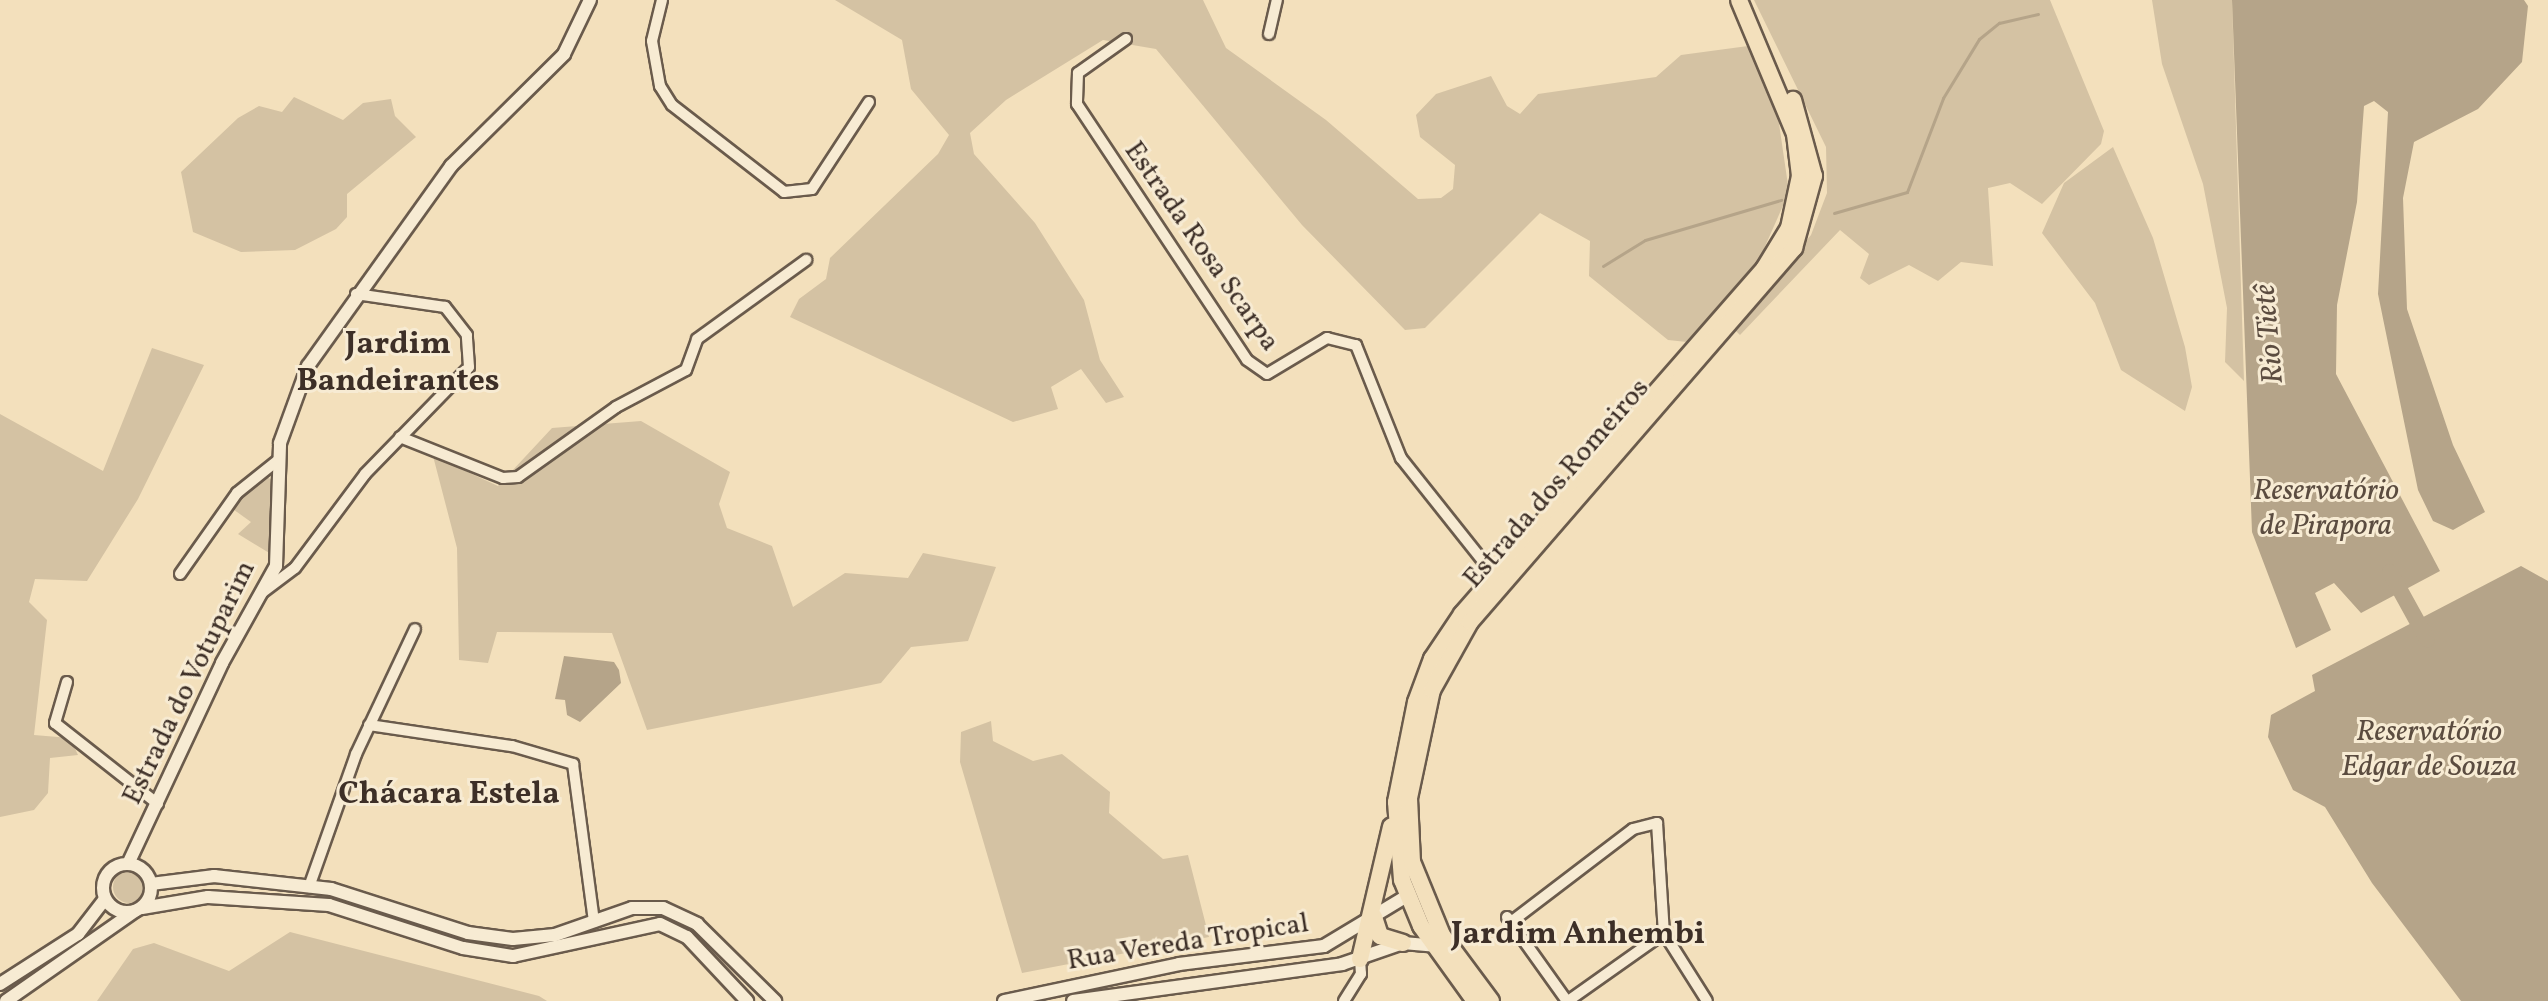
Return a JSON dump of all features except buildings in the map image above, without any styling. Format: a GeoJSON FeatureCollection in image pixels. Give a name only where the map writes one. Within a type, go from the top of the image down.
{"type":"FeatureCollection","features":[{"type":"Feature","properties":{"kind":"main road","name":"Estrada dos Romeiros"},"geometry":{"type":"LineString","coordinates":[[1475,1001],[1439,940],[1416,878],[1408,814],[1422,723],[1443,664],[1470,622],[1774,275],[1808,218],[1814,176],[1807,130],[1739,0]]}},
{"type":"Feature","properties":{"kind":"main road","name":"Estrada dos Romeiros"},"geometry":{"type":"LineString","coordinates":[[1491,1001],[1439,940],[1407,896],[1396,802],[1427,670],[1495,576],[1782,243],[1798,196],[1798,147],[1751,26]]}},
{"type":"Feature","properties":{"kind":"main road"},"geometry":{"type":"LineString","coordinates":[[1360,959],[1374,915],[1396,802]]}},
{"type":"Feature","properties":{"kind":"main road"},"geometry":{"type":"LineString","coordinates":[[1374,915],[1380,936],[1403,943]]}},
{"type":"Feature","properties":{"kind":"street","name":"Estrada do Votuparim"},"geometry":{"type":"LineString","coordinates":[[128,864],[222,663],[263,592],[279,550],[278,460],[300,382],[355,294],[451,166],[564,54],[590,0]]}},
{"type":"Feature","properties":{"kind":"street"},"geometry":{"type":"LineString","coordinates":[[662,0],[652,41],[660,86],[672,105],[784,192],[812,189],[869,102]]}},
{"type":"Feature","properties":{"kind":"street"},"geometry":{"type":"LineString","coordinates":[[1269,34],[1277,0]]}},
{"type":"Feature","properties":{"kind":"street","name":"Estrada Rosa Scarpa"},"geometry":{"type":"LineString","coordinates":[[1126,39],[1078,73],[1077,104],[1247,360],[1267,374],[1327,338],[1352,341],[1401,458],[1495,576]]}},
{"type":"Feature","properties":{"kind":"street"},"geometry":{"type":"LineString","coordinates":[[400,437],[503,478],[518,477],[616,407],[686,370],[697,339],[806,260]]}},
{"type":"Feature","properties":{"kind":"street"},"geometry":{"type":"LineString","coordinates":[[365,281],[384,295]]}},
{"type":"Feature","properties":{"kind":"street"},"geometry":{"type":"LineString","coordinates":[[263,592],[301,561],[343,499],[400,437],[458,383],[470,344],[445,307],[384,295],[355,294]]}},
{"type":"Feature","properties":{"kind":"street"},"geometry":{"type":"LineString","coordinates":[[180,574],[237,493],[278,460]]}},
{"type":"Feature","properties":{"kind":"street"},"geometry":{"type":"LineString","coordinates":[[309,887],[369,725],[415,629]]}},
{"type":"Feature","properties":{"kind":"street"},"geometry":{"type":"LineString","coordinates":[[67,682],[55,723],[158,804]]}},
{"type":"Feature","properties":{"kind":"street"},"geometry":{"type":"LineString","coordinates":[[369,725],[512,746],[573,764],[594,922]]}},
{"type":"Feature","properties":{"kind":"street"},"geometry":{"type":"LineString","coordinates":[[1664,933],[1567,1001],[1509,920],[1633,829],[1657,823],[1664,933],[1707,1001]]}},
{"type":"Feature","properties":{"kind":"street"},"geometry":{"type":"LineString","coordinates":[[747,1001],[687,937],[660,924],[513,956],[463,948],[329,905],[208,897],[138,910],[114,909],[105,899],[104,878],[128,864],[151,884],[214,876],[356,894],[498,939],[541,938],[643,906],[681,914],[775,1001]]}},
{"type":"Feature","properties":{"kind":"street"},"geometry":{"type":"LineString","coordinates":[[6,1001],[138,910],[151,884]]}},
{"type":"Feature","properties":{"kind":"street","name":"Rua Vereda Tropical"},"geometry":{"type":"LineString","coordinates":[[1004,1001],[1179,964],[1324,946],[1407,896]]}},
{"type":"Feature","properties":{"kind":"street"},"geometry":{"type":"LineString","coordinates":[[0,984],[78,934],[105,899]]}},
{"type":"Feature","properties":{"kind":"street"},"geometry":{"type":"LineString","coordinates":[[1403,943],[1439,940]]}},
{"type":"Feature","properties":{"kind":"street","name":"Rua Vereda Tropical"},"geometry":{"type":"LineString","coordinates":[[1073,1001],[1360,959],[1403,943]]}},
{"type":"Feature","properties":{"kind":"street"},"geometry":{"type":"LineString","coordinates":[[1344,1001],[1361,974],[1360,959]]}},
{"type":"Feature","properties":{"kind":"shaded area"},"geometry":{"type":"Polygon","coordinates":[[[835,0],[1203,0],[1226,48],[1326,120],[1418,199],[1441,198],[1453,189],[1455,165],[1420,137],[1416,115],[1436,94],[1491,76],[1507,106],[1520,114],[1538,94],[1656,77],[1681,55],[1748,46],[1776,103],[1789,192],[1759,260],[1687,342],[1668,340],[1589,276],[1590,241],[1540,213],[1425,328],[1405,330],[1302,225],[1156,49],[1103,40],[1006,100],[970,133],[974,154],[1035,223],[1084,300],[1100,360],[1124,397],[1106,403],[1081,369],[1051,387],[1058,409],[1013,422],[790,317],[799,299],[826,279],[830,258],[938,154],[949,135],[911,89],[902,40],[835,0]]]}},
{"type":"Feature","properties":{"kind":"shaded area"},"geometry":{"type":"Polygon","coordinates":[[[1754,0],[2050,0],[2104,131],[2101,144],[2042,204],[2010,183],[1988,188],[1993,266],[1961,262],[1938,281],[1909,265],[1869,285],[1860,278],[1869,254],[1840,230],[1740,335],[1734,329],[1811,235],[1827,193],[1826,147],[1754,0]]]}},
{"type":"Feature","properties":{"kind":"shaded area"},"geometry":{"type":"Polygon","coordinates":[[[2152,0],[2232,0],[2244,381],[2225,362],[2227,308],[2203,184],[2162,64],[2152,0]]]}},
{"type":"Feature","properties":{"kind":"shaded area"},"geometry":{"type":"Polygon","coordinates":[[[294,97],[343,120],[363,103],[391,99],[395,116],[416,137],[347,194],[347,217],[336,229],[295,250],[241,252],[193,232],[181,172],[238,118],[259,106],[282,112],[294,97]]]}},
{"type":"Feature","properties":{"kind":"shaded area"},"geometry":{"type":"Polygon","coordinates":[[[2113,147],[2153,238],[2185,347],[2192,387],[2185,411],[2121,370],[2095,303],[2042,233],[2064,183],[2113,147]]]}},
{"type":"Feature","properties":{"kind":"shaded area"},"geometry":{"type":"Polygon","coordinates":[[[152,348],[204,365],[138,499],[87,581],[35,579],[29,602],[47,620],[34,735],[70,738],[78,755],[50,758],[48,793],[34,810],[0,817],[0,414],[103,471],[152,348]]]}},
{"type":"Feature","properties":{"kind":"shaded area"},"geometry":{"type":"Polygon","coordinates":[[[641,421],[730,472],[719,504],[727,528],[772,546],[793,607],[845,573],[908,578],[923,553],[996,567],[968,641],[911,647],[881,683],[647,730],[612,633],[497,632],[488,663],[459,660],[457,548],[433,456],[498,486],[552,428],[641,421]]]}},
{"type":"Feature","properties":{"kind":"shaded area"},"geometry":{"type":"Polygon","coordinates":[[[264,476],[271,479],[271,554],[238,534],[251,522],[230,507],[264,476]]]}},
{"type":"Feature","properties":{"kind":"shaded area"},"geometry":{"type":"Polygon","coordinates":[[[991,721],[993,741],[1033,761],[1062,754],[1110,792],[1109,813],[1163,859],[1188,855],[1209,937],[1022,973],[960,762],[961,732],[991,721]]]}},
{"type":"Feature","properties":{"kind":"shaded area"},"geometry":{"type":"Polygon","coordinates":[[[129,871],[140,876],[145,887],[140,898],[129,903],[118,898],[113,887],[118,876],[129,871]]]}},
{"type":"Feature","properties":{"kind":"shaded area"},"geometry":{"type":"Polygon","coordinates":[[[290,932],[539,996],[547,1001],[97,1001],[133,949],[154,943],[229,971],[290,932]]]}},
{"type":"Feature","properties":{"kind":"water","name":"Reservatório de Pirapora"},"geometry":{"type":"Polygon","coordinates":[[[2232,0],[2524,0],[2528,6],[2522,62],[2478,109],[2414,142],[2403,198],[2407,309],[2453,445],[2485,512],[2453,530],[2433,521],[2418,490],[2378,294],[2388,112],[2374,101],[2364,106],[2357,202],[2337,305],[2336,374],[2440,571],[2361,613],[2334,583],[2315,593],[2331,630],[2296,648],[2252,532],[2232,0]]]}},
{"type":"Feature","properties":{"kind":"water","name":"Reservatório Edgar de Souza"},"geometry":{"type":"Polygon","coordinates":[[[2521,566],[2548,581],[2548,1001],[2461,1001],[2372,883],[2325,807],[2293,790],[2268,737],[2271,715],[2315,691],[2312,675],[2521,566]]]}},
{"type":"Feature","properties":{"kind":"water"},"geometry":{"type":"Polygon","coordinates":[[[564,656],[614,662],[619,670],[621,683],[580,722],[567,715],[565,700],[555,699],[564,656]]]}},
{"type":"Feature","properties":{"kind":"waterway"},"geometry":{"type":"LineString","coordinates":[[1834,213],[1907,192],[1943,98],[1979,39],[1999,23],[2038,14]]}},
{"type":"Feature","properties":{"kind":"waterway"},"geometry":{"type":"LineString","coordinates":[[1603,266],[1645,240],[1781,200]]}},
{"type":"Feature","properties":{"kind":"waterway","name":"Rio Tietê"},"geometry":{"type":"LineString","coordinates":[[2390,572],[2427,639]]}},
{"type":"Feature","properties":{"kind":"district","name":"Jardim Bandeirantes"},"geometry":{"type":"Point","coordinates":[398,364]}},
{"type":"Feature","properties":{"kind":"district","name":"Chácara Estela"},"geometry":{"type":"Point","coordinates":[449,795]}},
{"type":"Feature","properties":{"kind":"district","name":"Jardim Anhembi"},"geometry":{"type":"Point","coordinates":[1578,935]}}]}
